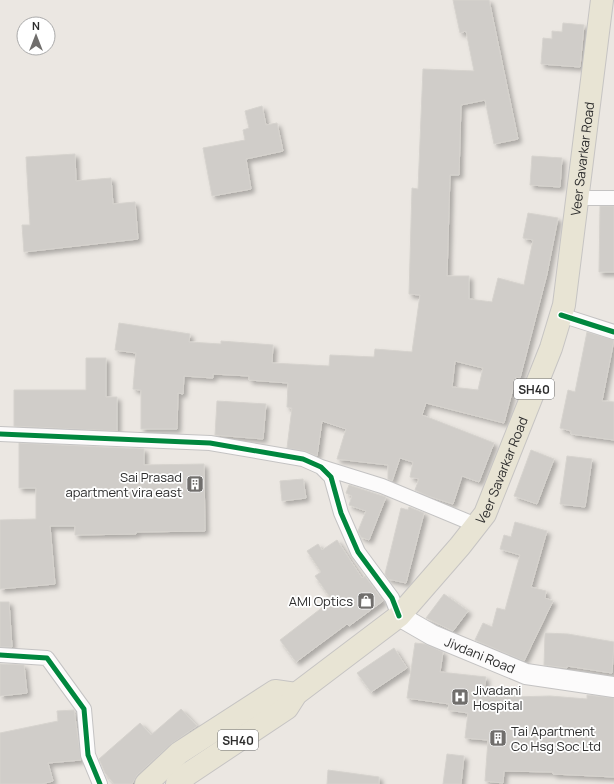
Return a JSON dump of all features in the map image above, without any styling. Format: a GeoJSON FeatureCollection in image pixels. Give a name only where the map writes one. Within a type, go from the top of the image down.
{"type":"FeatureCollection","features":[{"type":"Feature","properties":{"kind":"main road","name":"Veer Savarkar Road"},"geometry":{"type":"LineString","coordinates":[[177,784],[188,774],[287,708],[296,694],[399,616],[484,514],[548,355],[564,305],[602,0]]}},
{"type":"Feature","properties":{"kind":"main road","name":"Jivdani Road"},"geometry":{"type":"LineString","coordinates":[[399,616],[432,635],[526,674],[614,687]]}},
{"type":"Feature","properties":{"kind":"main road"},"geometry":{"type":"LineString","coordinates":[[146,784],[179,753],[275,691],[296,694]]}},
{"type":"Feature","properties":{"kind":"main road"},"geometry":{"type":"LineString","coordinates":[[160,784],[179,765],[270,708],[296,694]]}},
{"type":"Feature","properties":{"kind":"street"},"geometry":{"type":"LineString","coordinates":[[578,198],[614,198]]}},
{"type":"Feature","properties":{"kind":"street"},"geometry":{"type":"LineString","coordinates":[[561,315],[614,332]]}},
{"type":"Feature","properties":{"kind":"street"},"geometry":{"type":"LineString","coordinates":[[0,434],[210,442],[296,458],[382,486],[476,525]]}},
{"type":"Feature","properties":{"kind":"street"},"geometry":{"type":"LineString","coordinates":[[321,467],[331,477],[341,513],[358,552],[392,598],[399,616]]}},
{"type":"Feature","properties":{"kind":"street"},"geometry":{"type":"LineString","coordinates":[[0,655],[47,658],[84,709],[88,755],[100,784]]}},
{"type":"Feature","properties":{"kind":"building"},"geometry":{"type":"Polygon","coordinates":[[[453,0],[489,0],[518,139],[494,144],[485,100],[461,105],[459,175],[450,175],[447,276],[469,276],[469,299],[492,302],[498,278],[524,285],[533,240],[523,238],[528,213],[558,218],[547,274],[520,378],[516,377],[504,423],[426,403],[422,415],[494,443],[479,482],[462,476],[453,504],[428,496],[415,490],[419,479],[410,477],[413,462],[400,458],[392,481],[388,479],[388,465],[337,459],[346,429],[322,421],[317,456],[305,451],[287,448],[292,408],[287,407],[288,383],[249,380],[249,376],[213,374],[213,378],[184,376],[183,394],[178,393],[177,429],[141,429],[141,390],[133,389],[136,353],[115,350],[119,323],[190,334],[189,342],[221,344],[221,341],[273,345],[272,363],[329,366],[330,355],[374,357],[375,349],[412,352],[420,295],[409,294],[412,188],[418,189],[423,69],[474,71],[466,31],[460,33],[453,0]],[[455,361],[452,387],[478,390],[483,368],[455,361]]]}},
{"type":"Feature","properties":{"kind":"building"},"geometry":{"type":"Polygon","coordinates":[[[563,23],[584,25],[580,67],[541,64],[543,38],[552,39],[552,31],[562,32],[563,23]]]}},
{"type":"Feature","properties":{"kind":"building"},"geometry":{"type":"Polygon","coordinates":[[[262,106],[266,125],[277,123],[283,151],[246,159],[251,189],[212,196],[203,148],[245,140],[243,130],[249,128],[245,111],[262,106]]]}},
{"type":"Feature","properties":{"kind":"building"},"geometry":{"type":"Polygon","coordinates":[[[75,154],[76,181],[111,178],[113,204],[135,202],[138,239],[24,252],[22,225],[30,225],[26,157],[75,154]]]}},
{"type":"Feature","properties":{"kind":"building"},"geometry":{"type":"Polygon","coordinates":[[[532,156],[562,158],[560,187],[530,185],[532,156]]]}},
{"type":"Feature","properties":{"kind":"building"},"geometry":{"type":"Polygon","coordinates":[[[600,206],[614,206],[614,272],[599,272],[600,206]]]}},
{"type":"Feature","properties":{"kind":"building"},"geometry":{"type":"Polygon","coordinates":[[[587,332],[614,340],[602,401],[614,402],[614,440],[571,434],[571,431],[560,428],[568,390],[575,392],[587,332]]]}},
{"type":"Feature","properties":{"kind":"building"},"geometry":{"type":"Polygon","coordinates":[[[86,358],[106,358],[106,397],[117,397],[117,431],[14,426],[14,390],[86,390],[86,358]]]}},
{"type":"Feature","properties":{"kind":"building"},"geometry":{"type":"Polygon","coordinates":[[[217,401],[266,404],[263,439],[215,435],[217,401]]]}},
{"type":"Feature","properties":{"kind":"building"},"geometry":{"type":"Polygon","coordinates":[[[19,443],[144,449],[144,465],[204,464],[205,531],[75,535],[75,526],[50,526],[55,584],[0,589],[0,520],[36,519],[36,488],[19,488],[19,443]]]}},
{"type":"Feature","properties":{"kind":"building"},"geometry":{"type":"Polygon","coordinates":[[[531,450],[554,459],[537,504],[514,496],[531,450]]]}},
{"type":"Feature","properties":{"kind":"building"},"geometry":{"type":"Polygon","coordinates":[[[567,456],[592,459],[585,507],[560,504],[567,456]]]}},
{"type":"Feature","properties":{"kind":"building"},"geometry":{"type":"Polygon","coordinates":[[[303,479],[306,498],[282,501],[280,481],[303,479]]]}},
{"type":"Feature","properties":{"kind":"building"},"geometry":{"type":"Polygon","coordinates":[[[349,485],[386,497],[369,540],[361,537],[358,531],[366,511],[349,505],[352,496],[346,493],[349,485]]]}},
{"type":"Feature","properties":{"kind":"building"},"geometry":{"type":"Polygon","coordinates":[[[409,507],[424,513],[406,583],[388,579],[385,574],[401,508],[408,510],[409,507]]]}},
{"type":"Feature","properties":{"kind":"building"},"geometry":{"type":"Polygon","coordinates":[[[515,522],[547,531],[531,587],[546,591],[545,598],[553,601],[524,661],[475,640],[483,623],[492,627],[497,608],[505,610],[520,555],[500,549],[504,535],[511,537],[515,522]]]}},
{"type":"Feature","properties":{"kind":"building"},"geometry":{"type":"Polygon","coordinates":[[[337,540],[362,578],[365,576],[383,601],[349,626],[347,624],[296,662],[280,640],[332,600],[315,576],[321,572],[307,551],[318,544],[322,550],[337,540]]]}},
{"type":"Feature","properties":{"kind":"building"},"geometry":{"type":"Polygon","coordinates":[[[444,594],[468,611],[453,631],[426,618],[444,594]]]}},
{"type":"Feature","properties":{"kind":"building"},"geometry":{"type":"Polygon","coordinates":[[[0,602],[9,602],[12,647],[0,647],[0,602]]]}},
{"type":"Feature","properties":{"kind":"building"},"geometry":{"type":"Polygon","coordinates":[[[545,633],[568,634],[614,642],[612,673],[567,666],[567,668],[544,665],[545,633]]]}},
{"type":"Feature","properties":{"kind":"building"},"geometry":{"type":"Polygon","coordinates":[[[415,643],[425,644],[443,652],[440,672],[486,677],[484,692],[511,695],[510,697],[550,696],[587,699],[587,695],[614,698],[614,777],[553,774],[553,772],[504,771],[503,783],[485,781],[488,740],[465,738],[468,713],[448,710],[449,704],[407,698],[415,643]]]}},
{"type":"Feature","properties":{"kind":"building"},"geometry":{"type":"Polygon","coordinates":[[[394,648],[407,668],[371,692],[357,673],[394,648]]]}},
{"type":"Feature","properties":{"kind":"building"},"geometry":{"type":"Polygon","coordinates":[[[0,664],[24,665],[27,693],[0,696],[0,664]]]}},
{"type":"Feature","properties":{"kind":"building"},"geometry":{"type":"Polygon","coordinates":[[[181,709],[197,726],[171,744],[137,775],[132,784],[114,784],[105,773],[99,759],[140,723],[151,735],[181,709]]]}},
{"type":"Feature","properties":{"kind":"building"},"geometry":{"type":"Polygon","coordinates":[[[74,710],[81,760],[48,763],[53,781],[42,784],[0,784],[0,733],[58,721],[57,711],[74,710]]]}},
{"type":"Feature","properties":{"kind":"building"},"geometry":{"type":"Polygon","coordinates":[[[447,754],[464,756],[461,784],[443,784],[447,754]]]}},
{"type":"Feature","properties":{"kind":"building"},"geometry":{"type":"Polygon","coordinates":[[[328,770],[379,777],[379,784],[327,784],[328,770]]]}},
{"type":"Feature","properties":{"kind":"cycle path"},"geometry":{"type":"LineString","coordinates":[[561,315],[614,332]]}},
{"type":"Feature","properties":{"kind":"cycle path"},"geometry":{"type":"LineString","coordinates":[[0,434],[210,443],[303,459],[321,467],[331,477],[341,513],[358,552],[392,598],[399,616]]}},
{"type":"Feature","properties":{"kind":"cycle path"},"geometry":{"type":"LineString","coordinates":[[0,655],[47,658],[84,709],[88,755],[100,784]]}},
{"type":"Feature","properties":{"kind":"place","name":"Sai Prasad apartment vira east"},"geometry":{"type":"Point","coordinates":[195,484]}},
{"type":"Feature","properties":{"kind":"place","name":"AMI Optics"},"geometry":{"type":"Point","coordinates":[366,601]}},
{"type":"Feature","properties":{"kind":"place","name":"Jivadani Hospital"},"geometry":{"type":"Point","coordinates":[460,697]}},
{"type":"Feature","properties":{"kind":"place","name":"Tai Apartment Co Hsg Soc Ltd"},"geometry":{"type":"Point","coordinates":[498,738]}}]}
